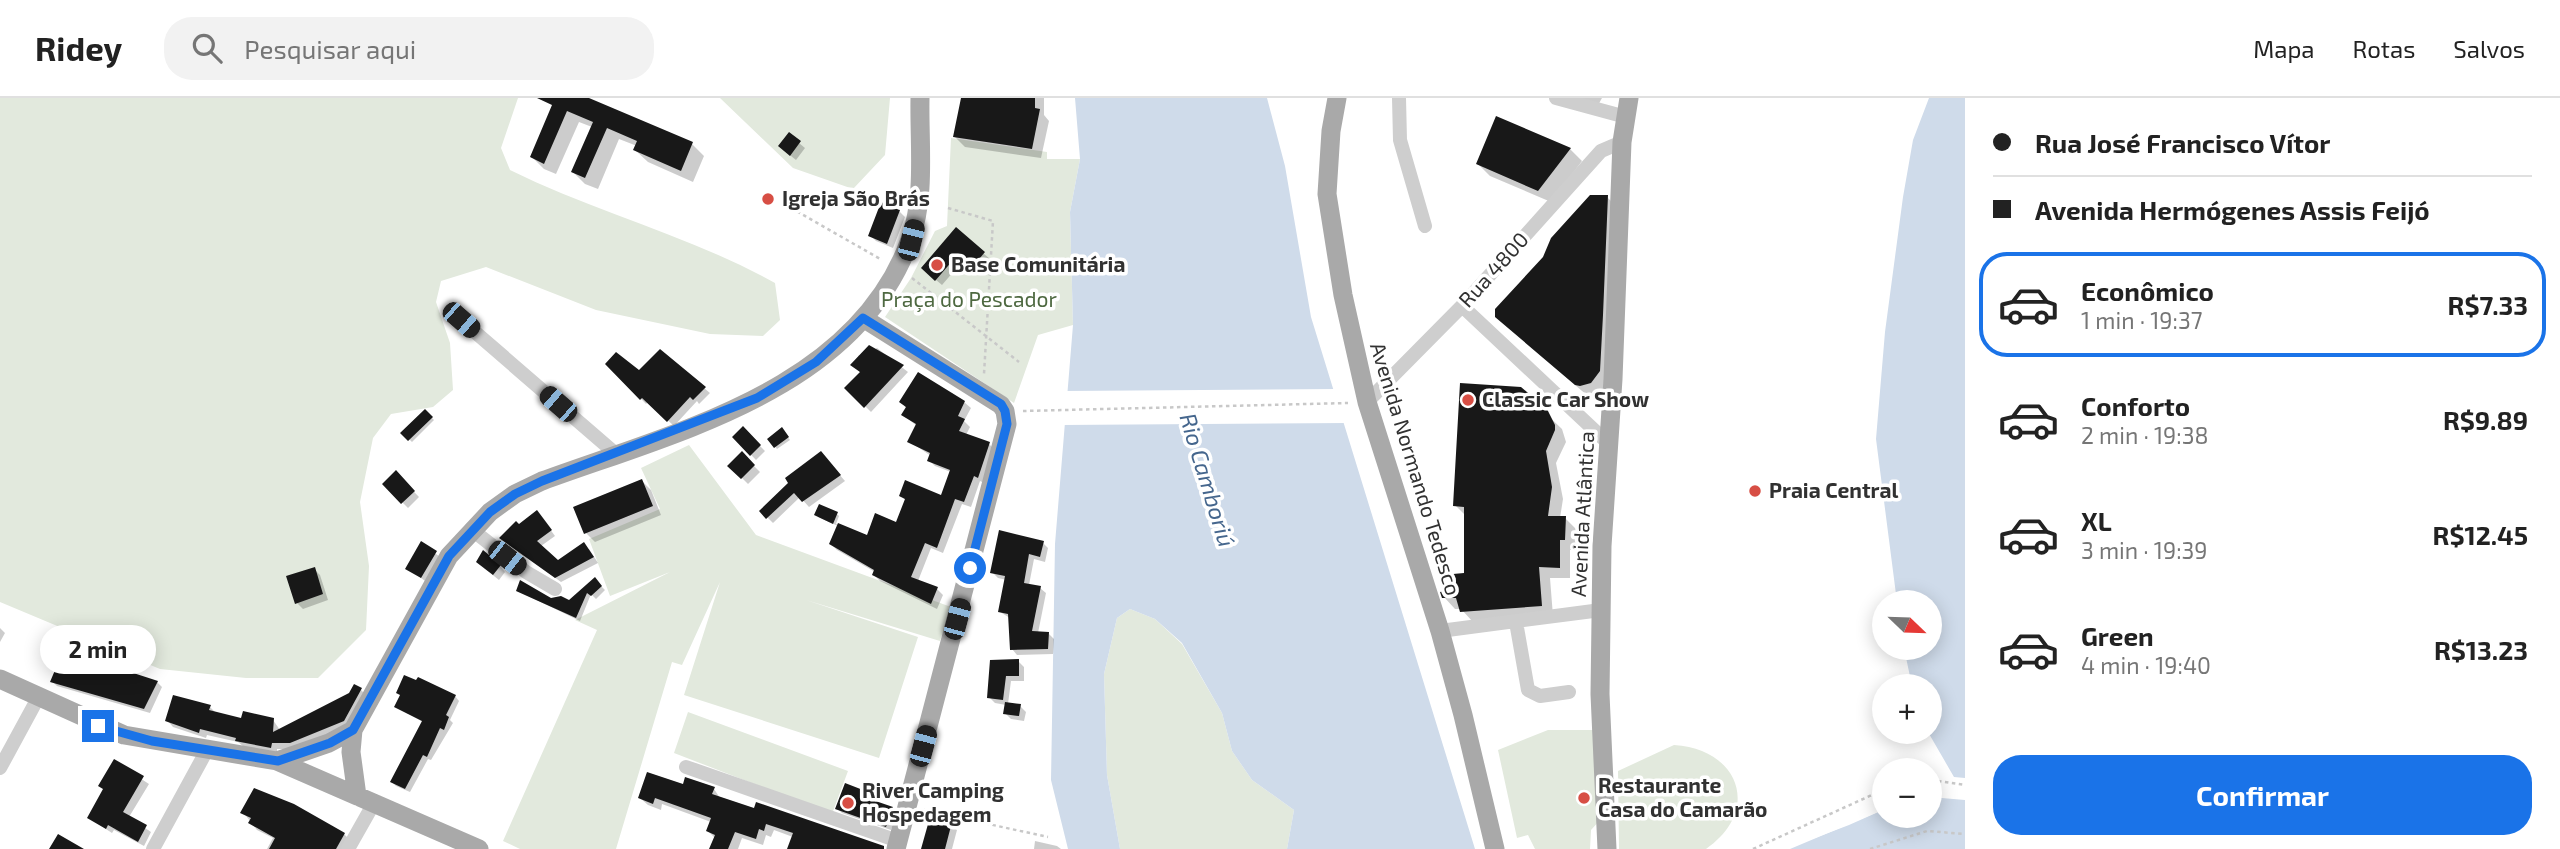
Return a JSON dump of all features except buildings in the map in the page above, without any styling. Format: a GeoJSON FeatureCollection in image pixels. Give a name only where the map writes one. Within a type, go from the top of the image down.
{"type":"FeatureCollection","features":[{"type":"Feature","properties":{"kind":"main road"},"geometry":{"type":"LineString","coordinates":[[366,800],[351,752],[353,730],[449,556],[471,529],[515,494],[757,398],[816,362],[863,318],[904,273],[918,206],[920,98]]}},
{"type":"Feature","properties":{"kind":"main road","name":"Avenida Normando Tedesco"},"geometry":{"type":"LineString","coordinates":[[1337,98],[1331,131],[1327,194],[1360,403],[1440,631],[1495,849]]}},
{"type":"Feature","properties":{"kind":"main road","name":"Avenida Atlântica"},"geometry":{"type":"LineString","coordinates":[[1607,849],[1601,735],[1601,610],[1622,142],[1628,108]]}},
{"type":"Feature","properties":{"kind":"main road"},"geometry":{"type":"LineString","coordinates":[[863,318],[1001,404],[1007,424],[897,845]]}},
{"type":"Feature","properties":{"kind":"main road"},"geometry":{"type":"LineString","coordinates":[[0,679],[124,735],[278,761],[479,849]]}},
{"type":"Feature","properties":{"kind":"main road"},"geometry":{"type":"LineString","coordinates":[[278,761],[330,743],[353,730]]}},
{"type":"Feature","properties":{"kind":"street"},"geometry":{"type":"LineString","coordinates":[[1399,98],[1400,140],[1409,182],[1424,226]]}},
{"type":"Feature","properties":{"kind":"street"},"geometry":{"type":"LineString","coordinates":[[1556,98],[1628,108]]}},
{"type":"Feature","properties":{"kind":"street","name":"Rua 4800"},"geometry":{"type":"LineString","coordinates":[[1360,403],[1462,306],[1601,151],[1622,142]]}},
{"type":"Feature","properties":{"kind":"street"},"geometry":{"type":"LineString","coordinates":[[1462,306],[1609,444]]}},
{"type":"Feature","properties":{"kind":"street"},"geometry":{"type":"LineString","coordinates":[[461,320],[616,454]]}},
{"type":"Feature","properties":{"kind":"street"},"geometry":{"type":"LineString","coordinates":[[471,529],[526,572],[555,589]]}},
{"type":"Feature","properties":{"kind":"street"},"geometry":{"type":"LineString","coordinates":[[1440,631],[1601,610]]}},
{"type":"Feature","properties":{"kind":"street"},"geometry":{"type":"LineString","coordinates":[[1516,622],[1528,690],[1540,696],[1569,692]]}},
{"type":"Feature","properties":{"kind":"street"},"geometry":{"type":"LineString","coordinates":[[0,768],[38,698]]}},
{"type":"Feature","properties":{"kind":"street"},"geometry":{"type":"LineString","coordinates":[[153,849],[208,750]]}},
{"type":"Feature","properties":{"kind":"street"},"geometry":{"type":"LineString","coordinates":[[686,767],[897,845]]}},
{"type":"Feature","properties":{"kind":"street"},"geometry":{"type":"LineString","coordinates":[[348,849],[366,800]]}},
{"type":"Feature","properties":{"kind":"path"},"geometry":{"type":"LineString","coordinates":[[791,208],[904,273],[1019,362]]}},
{"type":"Feature","properties":{"kind":"path"},"geometry":{"type":"LineString","coordinates":[[948,208],[993,221],[984,394]]}},
{"type":"Feature","properties":{"kind":"path"},"geometry":{"type":"LineString","coordinates":[[1017,411],[1360,403]]}},
{"type":"Feature","properties":{"kind":"path"},"geometry":{"type":"LineString","coordinates":[[1942,782],[1965,785]]}},
{"type":"Feature","properties":{"kind":"path"},"geometry":{"type":"LineString","coordinates":[[1753,849],[1872,795]]}},
{"type":"Feature","properties":{"kind":"path"},"geometry":{"type":"LineString","coordinates":[[907,806],[1048,837]]}},
{"type":"Feature","properties":{"kind":"path"},"geometry":{"type":"LineString","coordinates":[[1870,849],[1927,831],[1965,834]]}},
{"type":"Feature","properties":{"kind":"green space"},"geometry":{"type":"Polygon","coordinates":[[[0,98],[518,98],[501,148],[510,170],[743,266],[775,283],[780,320],[763,336],[710,334],[596,310],[486,267],[441,281],[436,302],[450,343],[453,390],[433,407],[391,414],[373,438],[360,502],[369,566],[366,630],[318,678],[246,678],[160,669],[0,602],[0,98]]]}},
{"type":"Feature","properties":{"kind":"green space"},"geometry":{"type":"Polygon","coordinates":[[[720,98],[890,98],[885,155],[853,189],[793,168],[720,98]]]}},
{"type":"Feature","properties":{"kind":"green space","name":"Praça do Pescador"},"geometry":{"type":"Polygon","coordinates":[[[951,138],[1047,152],[1047,159],[1080,159],[1070,212],[1073,325],[1038,335],[1014,403],[885,317],[911,278],[935,231],[947,226],[951,138]]]}},
{"type":"Feature","properties":{"kind":"green space"},"geometry":{"type":"Polygon","coordinates":[[[689,445],[756,535],[951,607],[940,641],[806,600],[918,637],[879,758],[684,695],[720,582],[682,665],[672,662],[616,849],[520,849],[503,841],[597,630],[575,620],[670,572],[610,596],[589,539],[660,509],[641,468],[689,445]]]}},
{"type":"Feature","properties":{"kind":"green space"},"geometry":{"type":"Polygon","coordinates":[[[1130,609],[1155,619],[1182,644],[1222,713],[1232,751],[1252,780],[1294,810],[1287,849],[1120,849],[1107,775],[1104,674],[1117,618],[1130,609]]]}},
{"type":"Feature","properties":{"kind":"green space"},"geometry":{"type":"Polygon","coordinates":[[[688,712],[848,771],[832,814],[674,753],[688,712]]]}},
{"type":"Feature","properties":{"kind":"green space"},"geometry":{"type":"Polygon","coordinates":[[[1548,730],[1593,730],[1601,819],[1591,830],[1590,849],[1535,849],[1528,835],[1517,838],[1498,750],[1548,730]]]}},
{"type":"Feature","properties":{"kind":"green space"},"geometry":{"type":"Polygon","coordinates":[[[1674,745],[1696,749],[1714,757],[1727,769],[1735,784],[1738,800],[1734,817],[1723,833],[1706,849],[1619,849],[1618,771],[1674,745]]]}},
{"type":"Feature","properties":{"kind":"water","name":"Rio Camboriú"},"geometry":{"type":"Polygon","coordinates":[[[1075,98],[1267,98],[1285,166],[1311,317],[1475,849],[1287,849],[1294,810],[1252,780],[1232,751],[1222,713],[1182,643],[1155,619],[1130,609],[1117,618],[1104,674],[1107,775],[1120,849],[1068,849],[1051,780],[1055,544],[1073,325],[1070,212],[1080,159],[1075,98]]]}},
{"type":"Feature","properties":{"kind":"water"},"geometry":{"type":"Polygon","coordinates":[[[1929,98],[1965,98],[1965,778],[1954,777],[1935,744],[1942,744],[1942,674],[1909,674],[1907,660],[1942,660],[1942,590],[1895,590],[1876,439],[1885,332],[1913,140],[1929,98]]]}},
{"type":"Feature","properties":{"kind":"water"},"geometry":{"type":"Polygon","coordinates":[[[1942,798],[1965,800],[1965,849],[1790,849],[1872,814],[1872,828],[1942,828],[1942,798]]]}},
{"type":"Feature","properties":{"kind":"pier"},"geometry":{"type":"Polygon","coordinates":[[[1337,389],[1347,423],[1061,425],[1064,391],[1337,389]]]}},
{"type":"Feature","properties":{"kind":"pier"},"geometry":{"type":"Polygon","coordinates":[[[1872,811],[1872,815],[1786,849],[1872,811]]]}},
{"type":"Feature","properties":{"kind":"place","name":"Igreja São Brás"},"geometry":{"type":"Point","coordinates":[768,199]}},
{"type":"Feature","properties":{"kind":"place","name":"Base Comunitária"},"geometry":{"type":"Point","coordinates":[937,265]}},
{"type":"Feature","properties":{"kind":"place","name":"Classic Car Show"},"geometry":{"type":"Point","coordinates":[1468,400]}},
{"type":"Feature","properties":{"kind":"place","name":"Praia Central"},"geometry":{"type":"Point","coordinates":[1755,491]}},
{"type":"Feature","properties":{"kind":"place","name":"Restaurante Casa do Camarão"},"geometry":{"type":"Point","coordinates":[1584,798]}},
{"type":"Feature","properties":{"kind":"place","name":"River Camping Hospedagem"},"geometry":{"type":"Point","coordinates":[848,803]}},
{"type":"Feature","properties":{"kind":"route"},"geometry":{"type":"LineString","coordinates":[[98,726],[152,741],[278,761],[330,743],[353,730],[449,556],[471,529],[490,512],[515,494],[542,481],[653,441],[757,398],[816,362],[863,318],[1001,404],[1005,411],[1007,424],[1003,442],[970,568]]}}]}
